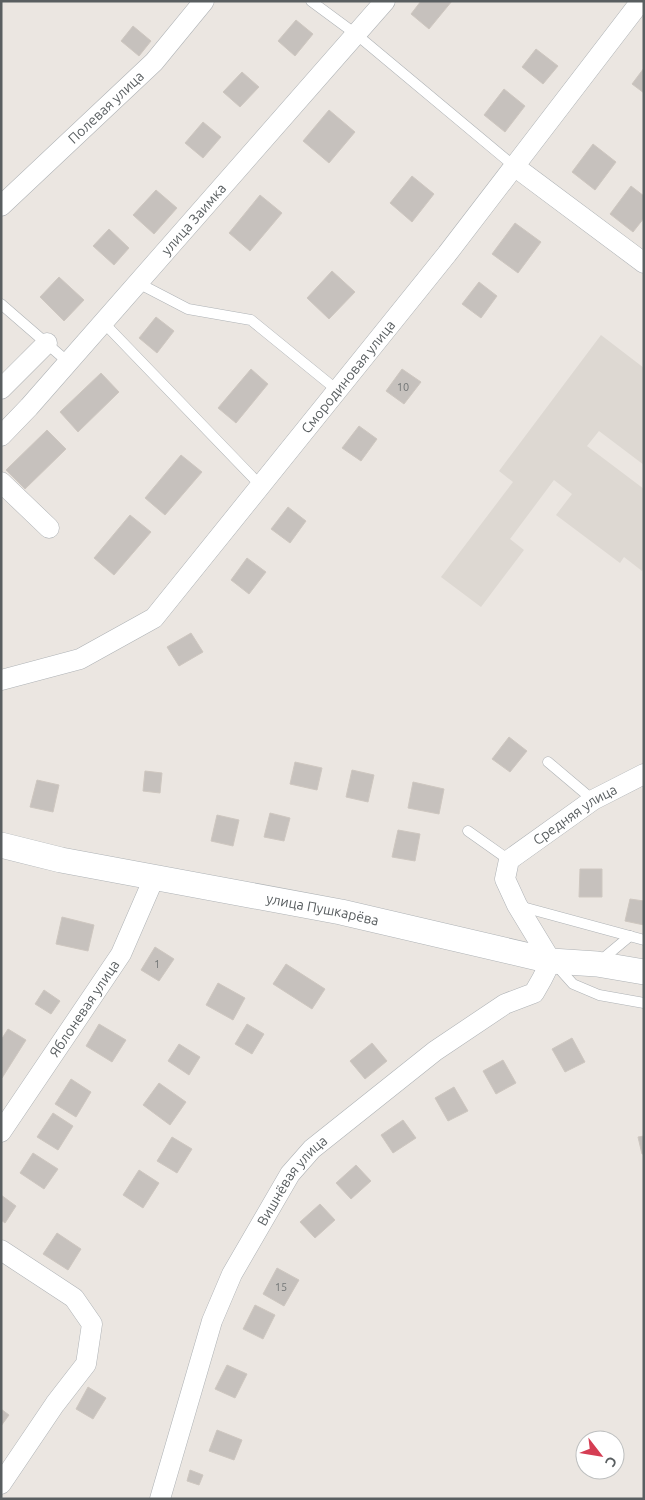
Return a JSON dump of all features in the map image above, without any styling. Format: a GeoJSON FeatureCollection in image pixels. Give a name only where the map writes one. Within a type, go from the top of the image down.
{"type":"FeatureCollection","features":[{"type":"Feature","properties":{"kind":"street","name":"Полевая улица"},"geometry":{"type":"LineString","coordinates":[[1,206],[154,62],[204,1]]}},
{"type":"Feature","properties":{"kind":"street","name":"улица Заимка"},"geometry":{"type":"LineString","coordinates":[[1,436],[357,35],[385,1]]}},
{"type":"Feature","properties":{"kind":"street","name":"Смородиновая улица"},"geometry":{"type":"LineString","coordinates":[[1,680],[80,659],[154,618],[447,254],[641,1]]}},
{"type":"Feature","properties":{"kind":"street"},"geometry":{"type":"LineString","coordinates":[[514,166],[644,263]]}},
{"type":"Feature","properties":{"kind":"street"},"geometry":{"type":"LineString","coordinates":[[1,389],[47,343]]}},
{"type":"Feature","properties":{"kind":"street"},"geometry":{"type":"LineString","coordinates":[[1,482],[50,528]]}},
{"type":"Feature","properties":{"kind":"street","name":"Средняя улица"},"geometry":{"type":"LineString","coordinates":[[509,860],[593,800],[644,774]]}},
{"type":"Feature","properties":{"kind":"street","name":"улица Пушкарёва"},"geometry":{"type":"LineString","coordinates":[[1,845],[61,860],[341,912],[551,961],[597,964],[644,972]]}},
{"type":"Feature","properties":{"kind":"street"},"geometry":{"type":"LineString","coordinates":[[509,860],[505,879],[517,905],[551,961]]}},
{"type":"Feature","properties":{"kind":"street","name":"Яблоневая улица"},"geometry":{"type":"LineString","coordinates":[[1,1132],[121,954],[154,878]]}},
{"type":"Feature","properties":{"kind":"street","name":"Вишнёвая улица"},"geometry":{"type":"LineString","coordinates":[[160,1499],[212,1321],[232,1274],[290,1174],[312,1149],[435,1051],[506,1004],[534,993],[551,961]]}},
{"type":"Feature","properties":{"kind":"street"},"geometry":{"type":"LineString","coordinates":[[1,1250],[74,1298],[92,1324],[86,1364],[55,1404],[1,1484]]}},
{"type":"Feature","properties":{"kind":"lane"},"geometry":{"type":"LineString","coordinates":[[311,1],[357,35],[514,166]]}},
{"type":"Feature","properties":{"kind":"lane"},"geometry":{"type":"LineString","coordinates":[[138,283],[188,309],[251,320],[337,390]]}},
{"type":"Feature","properties":{"kind":"lane"},"geometry":{"type":"LineString","coordinates":[[1,304],[68,362]]}},
{"type":"Feature","properties":{"kind":"lane"},"geometry":{"type":"LineString","coordinates":[[103,322],[261,486]]}},
{"type":"Feature","properties":{"kind":"lane"},"geometry":{"type":"LineString","coordinates":[[548,762],[593,800]]}},
{"type":"Feature","properties":{"kind":"lane"},"geometry":{"type":"LineString","coordinates":[[468,831],[509,860]]}},
{"type":"Feature","properties":{"kind":"lane"},"geometry":{"type":"LineString","coordinates":[[517,905],[644,940]]}},
{"type":"Feature","properties":{"kind":"lane"},"geometry":{"type":"LineString","coordinates":[[597,964],[630,936]]}},
{"type":"Feature","properties":{"kind":"lane"},"geometry":{"type":"LineString","coordinates":[[551,961],[574,984],[599,995],[644,1003]]}},
{"type":"Feature","properties":{"kind":"shaded area"},"geometry":{"type":"Polygon","coordinates":[[[601,335],[644,368],[644,465],[599,431],[587,446],[644,489],[644,568],[642,571],[624,557],[620,563],[556,515],[572,494],[554,480],[510,539],[524,550],[481,607],[441,577],[513,482],[499,471],[601,335]]]}},
{"type":"Feature","properties":{"kind":"building"},"geometry":{"type":"Polygon","coordinates":[[[421,1],[452,1],[429,29],[411,14],[421,1]]]}},
{"type":"Feature","properties":{"kind":"building"},"geometry":{"type":"Polygon","coordinates":[[[296,20],[313,34],[295,56],[278,41],[296,20]]]}},
{"type":"Feature","properties":{"kind":"building"},"geometry":{"type":"Polygon","coordinates":[[[133,26],[151,41],[139,56],[121,41],[133,26]]]}},
{"type":"Feature","properties":{"kind":"building"},"geometry":{"type":"Polygon","coordinates":[[[536,49],[558,66],[543,84],[522,67],[536,49]]]}},
{"type":"Feature","properties":{"kind":"building"},"geometry":{"type":"Polygon","coordinates":[[[644,68],[644,93],[632,84],[644,68]]]}},
{"type":"Feature","properties":{"kind":"building"},"geometry":{"type":"Polygon","coordinates":[[[242,72],[259,87],[240,107],[223,92],[242,72]]]}},
{"type":"Feature","properties":{"kind":"building"},"geometry":{"type":"Polygon","coordinates":[[[504,89],[525,106],[505,132],[484,115],[504,89]]]}},
{"type":"Feature","properties":{"kind":"building"},"geometry":{"type":"Polygon","coordinates":[[[329,110],[355,132],[329,163],[303,141],[329,110]]]}},
{"type":"Feature","properties":{"kind":"building"},"geometry":{"type":"Polygon","coordinates":[[[203,122],[221,137],[203,158],[185,143],[203,122]]]}},
{"type":"Feature","properties":{"kind":"building"},"geometry":{"type":"Polygon","coordinates":[[[593,144],[616,162],[595,190],[572,172],[593,144]]]}},
{"type":"Feature","properties":{"kind":"building"},"geometry":{"type":"Polygon","coordinates":[[[412,176],[434,194],[412,222],[390,203],[412,176]]]}},
{"type":"Feature","properties":{"kind":"building"},"geometry":{"type":"Polygon","coordinates":[[[631,186],[644,196],[644,218],[633,232],[610,214],[631,186]]]}},
{"type":"Feature","properties":{"kind":"building"},"geometry":{"type":"Polygon","coordinates":[[[156,190],[177,208],[154,234],[133,215],[156,190]]]}},
{"type":"Feature","properties":{"kind":"building"},"geometry":{"type":"Polygon","coordinates":[[[260,195],[282,213],[250,251],[229,233],[260,195]]]}},
{"type":"Feature","properties":{"kind":"building"},"geometry":{"type":"Polygon","coordinates":[[[515,223],[541,242],[518,273],[492,254],[515,223]]]}},
{"type":"Feature","properties":{"kind":"building"},"geometry":{"type":"Polygon","coordinates":[[[109,229],[129,248],[114,265],[93,246],[109,229]]]}},
{"type":"Feature","properties":{"kind":"building"},"geometry":{"type":"Polygon","coordinates":[[[332,271],[355,292],[329,319],[307,298],[332,271]]]}},
{"type":"Feature","properties":{"kind":"building"},"geometry":{"type":"Polygon","coordinates":[[[59,277],[84,300],[64,321],[40,297],[59,277]]]}},
{"type":"Feature","properties":{"kind":"building"},"geometry":{"type":"Polygon","coordinates":[[[479,282],[497,296],[481,318],[462,304],[479,282]]]}},
{"type":"Feature","properties":{"kind":"building"},"geometry":{"type":"Polygon","coordinates":[[[156,317],[174,331],[157,353],[139,338],[156,317]]]}},
{"type":"Feature","properties":{"kind":"building"},"geometry":{"type":"Polygon","coordinates":[[[251,369],[268,384],[236,423],[218,408],[251,369]]]}},
{"type":"Feature","properties":{"kind":"building"},"geometry":{"type":"Polygon","coordinates":[[[402,369],[421,382],[404,404],[386,391],[402,369]]]}},
{"type":"Feature","properties":{"kind":"building"},"geometry":{"type":"Polygon","coordinates":[[[101,373],[119,392],[78,432],[60,412],[101,373]]]}},
{"type":"Feature","properties":{"kind":"building"},"geometry":{"type":"Polygon","coordinates":[[[359,426],[377,439],[361,461],[342,448],[359,426]]]}},
{"type":"Feature","properties":{"kind":"building"},"geometry":{"type":"Polygon","coordinates":[[[47,430],[66,449],[25,489],[6,470],[47,430]]]}},
{"type":"Feature","properties":{"kind":"building"},"geometry":{"type":"Polygon","coordinates":[[[181,455],[202,472],[165,515],[145,498],[181,455]]]}},
{"type":"Feature","properties":{"kind":"building"},"geometry":{"type":"Polygon","coordinates":[[[288,507],[306,521],[290,543],[271,529],[288,507]]]}},
{"type":"Feature","properties":{"kind":"building"},"geometry":{"type":"Polygon","coordinates":[[[130,515],[151,532],[114,575],[94,558],[130,515]]]}},
{"type":"Feature","properties":{"kind":"building"},"geometry":{"type":"Polygon","coordinates":[[[247,558],[266,572],[249,594],[231,580],[247,558]]]}},
{"type":"Feature","properties":{"kind":"building"},"geometry":{"type":"Polygon","coordinates":[[[191,633],[203,652],[179,666],[167,647],[191,633]]]}},
{"type":"Feature","properties":{"kind":"building"},"geometry":{"type":"Polygon","coordinates":[[[509,737],[527,751],[510,772],[492,759],[509,737]]]}},
{"type":"Feature","properties":{"kind":"building"},"geometry":{"type":"Polygon","coordinates":[[[295,762],[322,768],[317,790],[290,784],[295,762]]]}},
{"type":"Feature","properties":{"kind":"building"},"geometry":{"type":"Polygon","coordinates":[[[352,770],[374,775],[368,802],[346,797],[352,770]]]}},
{"type":"Feature","properties":{"kind":"building"},"geometry":{"type":"Polygon","coordinates":[[[145,771],[162,773],[160,793],[143,791],[145,771]]]}},
{"type":"Feature","properties":{"kind":"building"},"geometry":{"type":"Polygon","coordinates":[[[37,780],[59,785],[53,812],[30,807],[37,780]]]}},
{"type":"Feature","properties":{"kind":"building"},"geometry":{"type":"Polygon","coordinates":[[[413,782],[444,789],[439,814],[408,808],[413,782]]]}},
{"type":"Feature","properties":{"kind":"building"},"geometry":{"type":"Polygon","coordinates":[[[270,813],[290,818],[284,841],[264,837],[270,813]]]}},
{"type":"Feature","properties":{"kind":"building"},"geometry":{"type":"Polygon","coordinates":[[[217,815],[239,820],[233,846],[211,841],[217,815]]]}},
{"type":"Feature","properties":{"kind":"building"},"geometry":{"type":"Polygon","coordinates":[[[398,830],[420,834],[415,861],[392,857],[398,830]]]}},
{"type":"Feature","properties":{"kind":"building"},"geometry":{"type":"Polygon","coordinates":[[[580,869],[602,869],[602,897],[579,897],[580,869]]]}},
{"type":"Feature","properties":{"kind":"building"},"geometry":{"type":"Polygon","coordinates":[[[630,899],[644,901],[644,925],[625,921],[630,899]]]}},
{"type":"Feature","properties":{"kind":"building"},"geometry":{"type":"Polygon","coordinates":[[[62,917],[94,925],[88,951],[56,944],[62,917]]]}},
{"type":"Feature","properties":{"kind":"building"},"geometry":{"type":"Polygon","coordinates":[[[155,947],[174,959],[159,981],[141,970],[155,947]]]}},
{"type":"Feature","properties":{"kind":"building"},"geometry":{"type":"Polygon","coordinates":[[[286,964],[325,989],[312,1009],[273,984],[286,964]]]}},
{"type":"Feature","properties":{"kind":"building"},"geometry":{"type":"Polygon","coordinates":[[[218,983],[245,998],[233,1020],[206,1005],[218,983]]]}},
{"type":"Feature","properties":{"kind":"building"},"geometry":{"type":"Polygon","coordinates":[[[44,990],[60,1001],[51,1014],[35,1004],[44,990]]]}},
{"type":"Feature","properties":{"kind":"building"},"geometry":{"type":"Polygon","coordinates":[[[99,1024],[126,1040],[112,1062],[86,1046],[99,1024]]]}},
{"type":"Feature","properties":{"kind":"building"},"geometry":{"type":"Polygon","coordinates":[[[247,1024],[264,1034],[252,1054],[235,1044],[247,1024]]]}},
{"type":"Feature","properties":{"kind":"building"},"geometry":{"type":"Polygon","coordinates":[[[8,1029],[26,1040],[2,1078],[1,1040],[8,1029]]]}},
{"type":"Feature","properties":{"kind":"building"},"geometry":{"type":"Polygon","coordinates":[[[572,1038],[585,1062],[565,1072],[552,1049],[572,1038]]]}},
{"type":"Feature","properties":{"kind":"building"},"geometry":{"type":"Polygon","coordinates":[[[372,1043],[387,1061],[365,1079],[350,1061],[372,1043]]]}},
{"type":"Feature","properties":{"kind":"building"},"geometry":{"type":"Polygon","coordinates":[[[179,1044],[200,1057],[189,1075],[168,1061],[179,1044]]]}},
{"type":"Feature","properties":{"kind":"building"},"geometry":{"type":"Polygon","coordinates":[[[503,1060],[516,1083],[496,1094],[483,1071],[503,1060]]]}},
{"type":"Feature","properties":{"kind":"building"},"geometry":{"type":"Polygon","coordinates":[[[71,1079],[91,1092],[76,1117],[55,1104],[71,1079]]]}},
{"type":"Feature","properties":{"kind":"building"},"geometry":{"type":"Polygon","coordinates":[[[159,1083],[186,1102],[170,1125],[143,1105],[159,1083]]]}},
{"type":"Feature","properties":{"kind":"building"},"geometry":{"type":"Polygon","coordinates":[[[454,1087],[468,1111],[448,1121],[435,1098],[454,1087]]]}},
{"type":"Feature","properties":{"kind":"building"},"geometry":{"type":"Polygon","coordinates":[[[53,1113],[73,1126],[58,1150],[37,1137],[53,1113]]]}},
{"type":"Feature","properties":{"kind":"building"},"geometry":{"type":"Polygon","coordinates":[[[403,1120],[416,1138],[393,1153],[381,1135],[403,1120]]]}},
{"type":"Feature","properties":{"kind":"building"},"geometry":{"type":"Polygon","coordinates":[[[644,1136],[644,1154],[642,1154],[638,1137],[644,1136]]]}},
{"type":"Feature","properties":{"kind":"building"},"geometry":{"type":"Polygon","coordinates":[[[172,1137],[192,1149],[177,1173],[157,1161],[172,1137]]]}},
{"type":"Feature","properties":{"kind":"building"},"geometry":{"type":"Polygon","coordinates":[[[33,1153],[58,1169],[44,1189],[20,1173],[33,1153]]]}},
{"type":"Feature","properties":{"kind":"building"},"geometry":{"type":"Polygon","coordinates":[[[356,1165],[371,1181],[351,1199],[336,1183],[356,1165]]]}},
{"type":"Feature","properties":{"kind":"building"},"geometry":{"type":"Polygon","coordinates":[[[139,1170],[159,1183],[143,1208],[123,1195],[139,1170]]]}},
{"type":"Feature","properties":{"kind":"building"},"geometry":{"type":"Polygon","coordinates":[[[1,1195],[16,1206],[5,1223],[1,1220],[1,1195]]]}},
{"type":"Feature","properties":{"kind":"building"},"geometry":{"type":"Polygon","coordinates":[[[320,1204],[335,1220],[315,1238],[300,1222],[320,1204]]]}},
{"type":"Feature","properties":{"kind":"building"},"geometry":{"type":"Polygon","coordinates":[[[57,1233],[81,1249],[68,1270],[43,1254],[57,1233]]]}},
{"type":"Feature","properties":{"kind":"building"},"geometry":{"type":"Polygon","coordinates":[[[277,1268],[299,1280],[284,1306],[263,1294],[277,1268]]]}},
{"type":"Feature","properties":{"kind":"building"},"geometry":{"type":"Polygon","coordinates":[[[255,1305],[275,1315],[263,1339],[243,1329],[255,1305]]]}},
{"type":"Feature","properties":{"kind":"building"},"geometry":{"type":"Polygon","coordinates":[[[227,1365],[247,1374],[235,1398],[215,1389],[227,1365]]]}},
{"type":"Feature","properties":{"kind":"building"},"geometry":{"type":"Polygon","coordinates":[[[88,1387],[106,1398],[93,1419],[76,1409],[88,1387]]]}},
{"type":"Feature","properties":{"kind":"building"},"geometry":{"type":"Polygon","coordinates":[[[1,1409],[9,1415],[1,1426],[1,1409]]]}},
{"type":"Feature","properties":{"kind":"building"},"geometry":{"type":"Polygon","coordinates":[[[217,1430],[242,1440],[234,1460],[209,1451],[217,1430]]]}},
{"type":"Feature","properties":{"kind":"building"},"geometry":{"type":"Polygon","coordinates":[[[190,1470],[203,1475],[199,1485],[187,1481],[190,1470]]]}}]}
